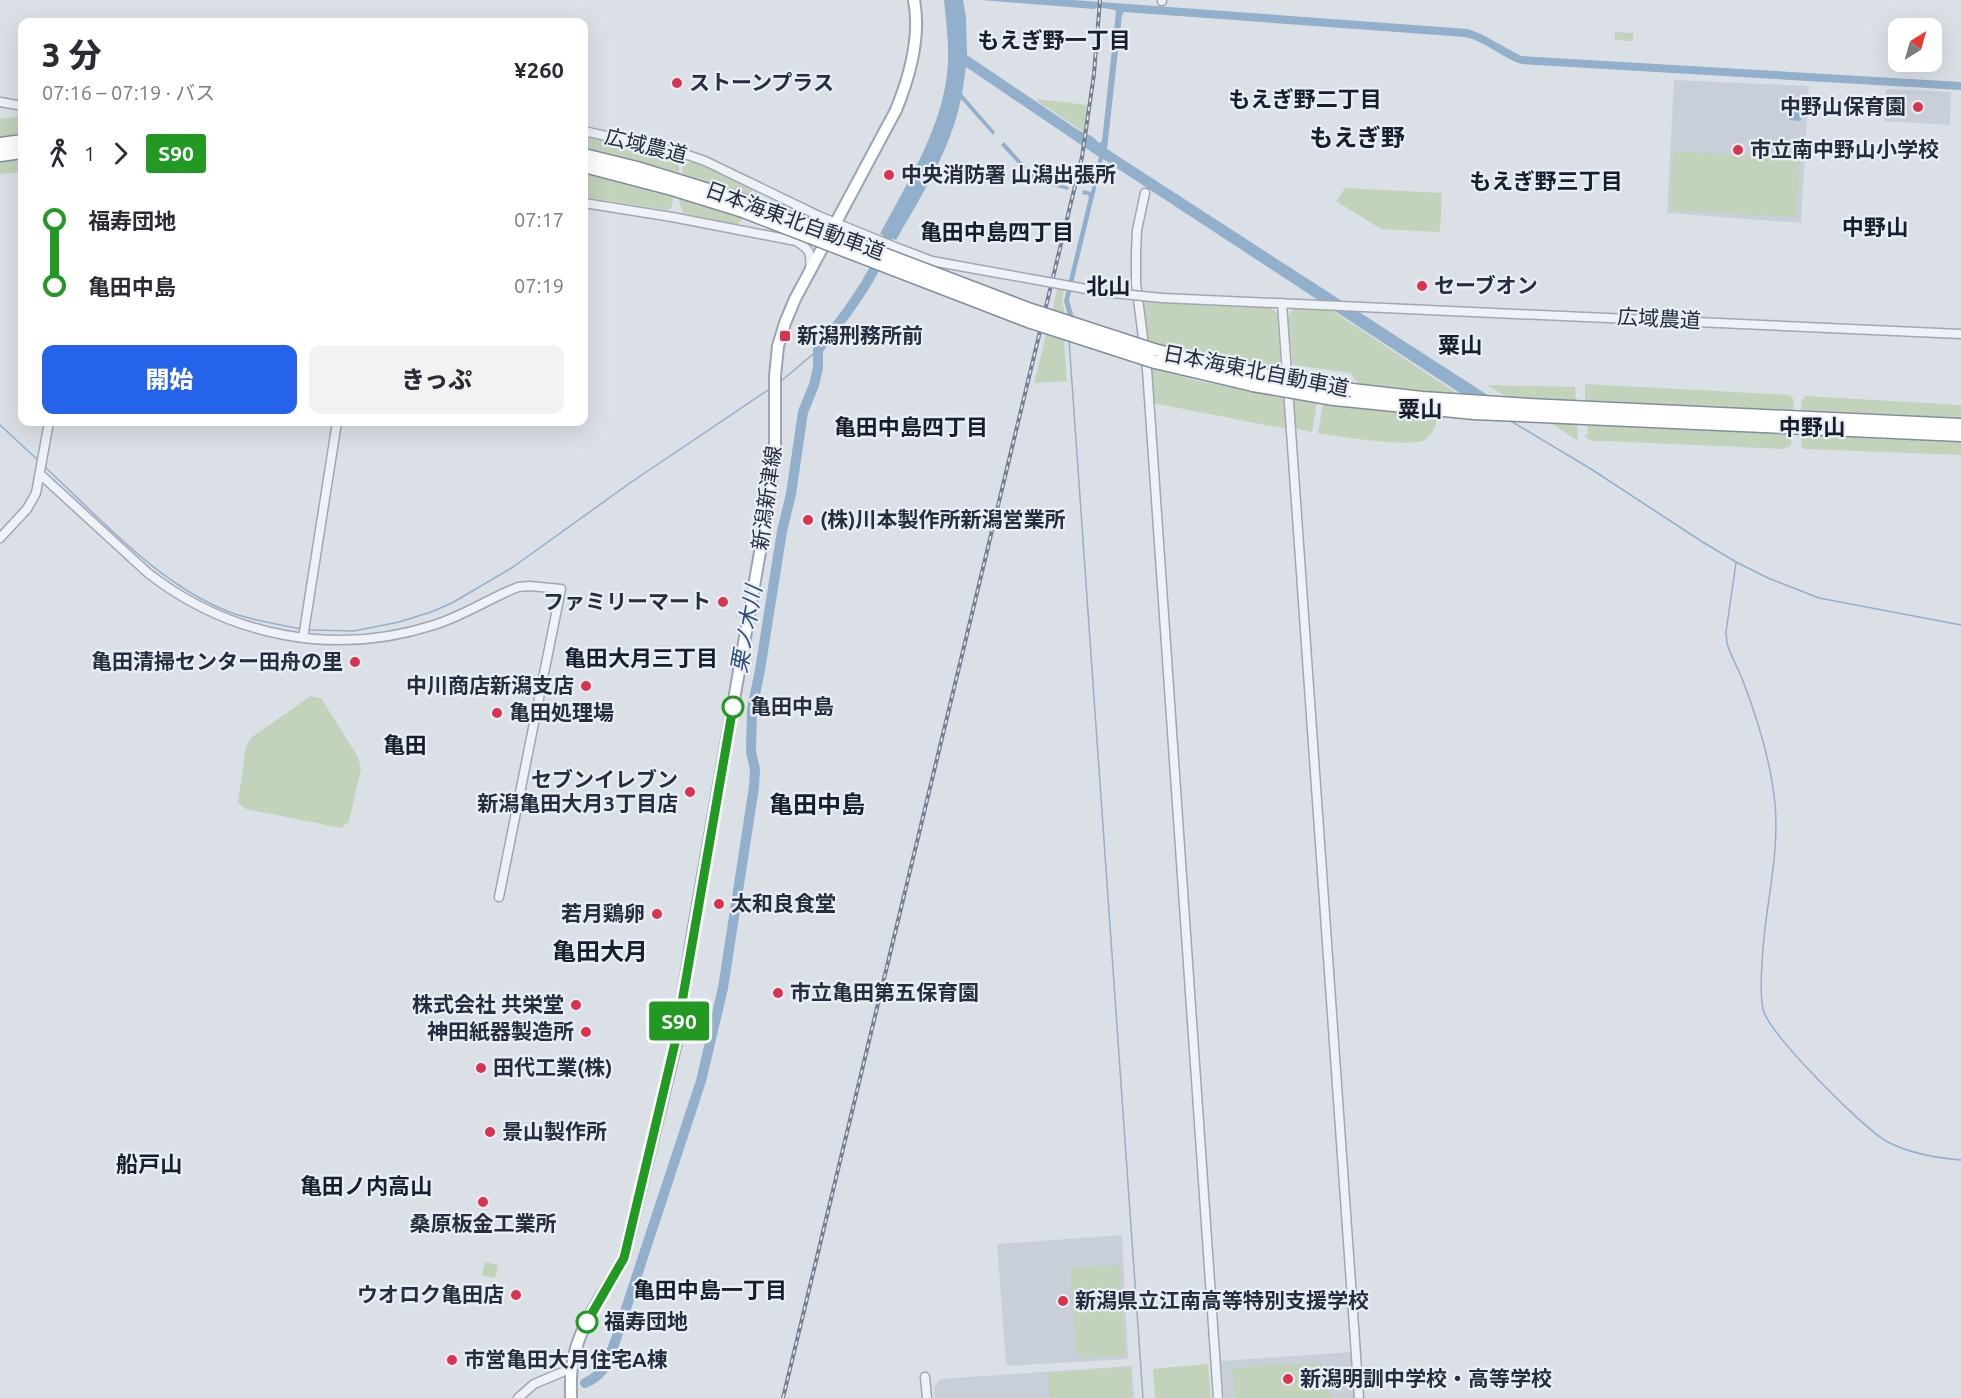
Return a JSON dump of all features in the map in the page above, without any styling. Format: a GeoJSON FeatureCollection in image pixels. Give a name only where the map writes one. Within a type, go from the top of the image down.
{"type":"FeatureCollection","features":[{"type":"Feature","properties":{"kind":"highway"},"geometry":{"type":"LineString","coordinates":[[0,144],[18,142]]}},
{"type":"Feature","properties":{"kind":"highway"},"geometry":{"type":"LineString","coordinates":[[0,155],[18,153]]}},
{"type":"Feature","properties":{"kind":"highway","name":"日本海東北自動車道"},"geometry":{"type":"LineString","coordinates":[[588,156],[675,179],[1155,356],[1220,367],[1255,380],[1334,399],[1961,435]]}},
{"type":"Feature","properties":{"kind":"highway","name":"日本海東北自動車道"},"geometry":{"type":"LineString","coordinates":[[588,167],[742,205]]}},
{"type":"Feature","properties":{"kind":"highway","name":"日本海東北自動車道"},"geometry":{"type":"LineString","coordinates":[[1255,380],[1352,390],[1425,403]]}},
{"type":"Feature","properties":{"kind":"highway","name":"日本海東北自動車道"},"geometry":{"type":"LineString","coordinates":[[1587,412],[1961,425]]}},
{"type":"Feature","properties":{"kind":"main road","name":"新潟新津線"},"geometry":{"type":"LineString","coordinates":[[571,1398],[572,1368],[580,1336],[624,1258],[675,1043],[763,535],[775,448],[775,376],[778,346],[795,299],[905,89],[914,48],[916,25],[914,0]]}},
{"type":"Feature","properties":{"kind":"street"},"geometry":{"type":"LineString","coordinates":[[0,102],[18,104]]}},
{"type":"Feature","properties":{"kind":"street","name":"広域農道"},"geometry":{"type":"LineString","coordinates":[[588,132],[682,153],[734,174],[788,202],[932,261],[1103,292],[1162,298],[1961,334]]}},
{"type":"Feature","properties":{"kind":"street"},"geometry":{"type":"LineString","coordinates":[[1145,193],[1136,242],[1136,283],[1147,369],[1218,1398]]}},
{"type":"Feature","properties":{"kind":"street"},"geometry":{"type":"LineString","coordinates":[[588,204],[796,241],[807,248],[811,255],[810,270]]}},
{"type":"Feature","properties":{"kind":"street"},"geometry":{"type":"LineString","coordinates":[[1282,303],[1359,1398]]}},
{"type":"Feature","properties":{"kind":"street"},"geometry":{"type":"LineString","coordinates":[[0,538],[32,502],[41,472],[48,426]]}},
{"type":"Feature","properties":{"kind":"street"},"geometry":{"type":"LineString","coordinates":[[303,636],[336,426]]}},
{"type":"Feature","properties":{"kind":"street"},"geometry":{"type":"LineString","coordinates":[[41,472],[148,573],[176,593],[210,612],[252,629],[358,640],[405,633],[436,625],[518,587],[561,589],[499,897]]}},
{"type":"Feature","properties":{"kind":"street"},"geometry":{"type":"LineString","coordinates":[[518,1398],[534,1384],[572,1368]]}},
{"type":"Feature","properties":{"kind":"street"},"geometry":{"type":"LineString","coordinates":[[926,1377],[927,1398]]}},
{"type":"Feature","properties":{"kind":"shaded area","name":"市立南中野山小学校"},"geometry":{"type":"Polygon","coordinates":[[[1674,80],[1809,86],[1801,223],[1667,213],[1674,80]]]}},
{"type":"Feature","properties":{"kind":"shaded area","name":"中野山保育園"},"geometry":{"type":"Polygon","coordinates":[[[1886,89],[1951,92],[1950,125],[1884,121],[1886,89]]]}},
{"type":"Feature","properties":{"kind":"shaded area","name":"新潟県立江南高等特別支援学校"},"geometry":{"type":"Polygon","coordinates":[[[1122,1235],[1128,1359],[1009,1366],[1006,1363],[997,1244],[1122,1235]]]}},
{"type":"Feature","properties":{"kind":"shaded area","name":"新潟明訓中学校・高等学校"},"geometry":{"type":"Polygon","coordinates":[[[1352,1352],[1355,1398],[1224,1398],[1221,1361],[1352,1352]]]}},
{"type":"Feature","properties":{"kind":"shaded area"},"geometry":{"type":"Polygon","coordinates":[[[1132,1366],[1134,1398],[935,1398],[934,1387],[940,1379],[1132,1366]]]}},
{"type":"Feature","properties":{"kind":"green space"},"geometry":{"type":"Polygon","coordinates":[[[1615,32],[1633,33],[1633,41],[1615,40],[1615,32]]]}},
{"type":"Feature","properties":{"kind":"green space"},"geometry":{"type":"Polygon","coordinates":[[[1038,99],[1087,105],[1084,132],[1037,101],[1038,99]]]}},
{"type":"Feature","properties":{"kind":"green space"},"geometry":{"type":"Polygon","coordinates":[[[18,117],[18,135],[0,137],[0,119],[18,117]]]}},
{"type":"Feature","properties":{"kind":"green space"},"geometry":{"type":"Polygon","coordinates":[[[588,133],[672,152],[679,157],[679,173],[588,149],[588,133]]]}},
{"type":"Feature","properties":{"kind":"green space"},"geometry":{"type":"Polygon","coordinates":[[[1673,151],[1800,159],[1797,217],[1670,210],[1673,151]]]}},
{"type":"Feature","properties":{"kind":"green space"},"geometry":{"type":"Polygon","coordinates":[[[18,159],[18,172],[0,174],[0,161],[18,159]]]}},
{"type":"Feature","properties":{"kind":"green space"},"geometry":{"type":"Polygon","coordinates":[[[693,159],[749,185],[752,198],[682,174],[683,161],[688,164],[693,159]]]}},
{"type":"Feature","properties":{"kind":"green space"},"geometry":{"type":"Polygon","coordinates":[[[588,175],[674,196],[671,208],[668,210],[588,198],[588,175]]]}},
{"type":"Feature","properties":{"kind":"green space"},"geometry":{"type":"Polygon","coordinates":[[[1345,188],[1442,193],[1440,232],[1381,229],[1336,201],[1345,188]]]}},
{"type":"Feature","properties":{"kind":"green space"},"geometry":{"type":"Polygon","coordinates":[[[678,197],[744,217],[738,224],[733,224],[683,213],[678,197]]]}},
{"type":"Feature","properties":{"kind":"green space"},"geometry":{"type":"Polygon","coordinates":[[[1057,289],[1064,290],[1062,301],[1066,318],[1052,313],[1057,289]]]}},
{"type":"Feature","properties":{"kind":"green space"},"geometry":{"type":"Polygon","coordinates":[[[1142,301],[1269,306],[1277,313],[1281,372],[1257,370],[1149,344],[1142,301]]]}},
{"type":"Feature","properties":{"kind":"green space"},"geometry":{"type":"Polygon","coordinates":[[[1294,307],[1328,308],[1461,396],[1360,386],[1350,373],[1293,365],[1288,316],[1294,307]]]}},
{"type":"Feature","properties":{"kind":"green space"},"geometry":{"type":"Polygon","coordinates":[[[1046,335],[1064,340],[1067,381],[1034,383],[1046,335]]]}},
{"type":"Feature","properties":{"kind":"green space"},"geometry":{"type":"Polygon","coordinates":[[[1150,367],[1197,381],[1284,397],[1286,425],[1284,428],[1265,425],[1153,403],[1150,367]]]}},
{"type":"Feature","properties":{"kind":"green space"},"geometry":{"type":"Polygon","coordinates":[[[1585,384],[1790,395],[1794,400],[1793,411],[1585,401],[1585,384]]]}},
{"type":"Feature","properties":{"kind":"green space"},"geometry":{"type":"Polygon","coordinates":[[[1487,385],[1575,387],[1576,400],[1520,399],[1505,396],[1487,385]]]}},
{"type":"Feature","properties":{"kind":"green space"},"geometry":{"type":"Polygon","coordinates":[[[1805,396],[1961,405],[1961,418],[1801,410],[1805,396]]]}},
{"type":"Feature","properties":{"kind":"green space"},"geometry":{"type":"Polygon","coordinates":[[[1292,399],[1317,402],[1312,432],[1295,428],[1292,399]]]}},
{"type":"Feature","properties":{"kind":"green space"},"geometry":{"type":"Polygon","coordinates":[[[1323,404],[1438,416],[1432,433],[1424,440],[1404,443],[1373,441],[1318,433],[1323,404]]]}},
{"type":"Feature","properties":{"kind":"green space"},"geometry":{"type":"Polygon","coordinates":[[[1549,422],[1577,423],[1578,441],[1549,422]]]}},
{"type":"Feature","properties":{"kind":"green space"},"geometry":{"type":"Polygon","coordinates":[[[1587,424],[1792,433],[1791,445],[1784,449],[1596,441],[1584,435],[1588,435],[1587,424]]]}},
{"type":"Feature","properties":{"kind":"green space"},"geometry":{"type":"Polygon","coordinates":[[[1800,434],[1961,442],[1961,455],[1805,449],[1802,448],[1800,434]]]}},
{"type":"Feature","properties":{"kind":"green space"},"geometry":{"type":"Polygon","coordinates":[[[311,696],[321,698],[358,757],[361,769],[349,822],[341,828],[246,809],[238,803],[246,746],[252,737],[311,696]]]}},
{"type":"Feature","properties":{"kind":"green space"},"geometry":{"type":"Polygon","coordinates":[[[485,1262],[498,1265],[495,1278],[482,1275],[485,1262]]]}},
{"type":"Feature","properties":{"kind":"green space"},"geometry":{"type":"Polygon","coordinates":[[[1120,1265],[1125,1356],[1081,1358],[1076,1353],[1070,1268],[1120,1265]]]}},
{"type":"Feature","properties":{"kind":"green space"},"geometry":{"type":"Polygon","coordinates":[[[1319,1362],[1329,1372],[1331,1398],[1235,1398],[1232,1368],[1319,1362]]]}},
{"type":"Feature","properties":{"kind":"green space"},"geometry":{"type":"Polygon","coordinates":[[[1208,1364],[1211,1398],[1155,1398],[1153,1369],[1208,1364]]]}},
{"type":"Feature","properties":{"kind":"green space"},"geometry":{"type":"Polygon","coordinates":[[[1130,1367],[1132,1398],[1049,1398],[1047,1373],[1130,1367]]]}},
{"type":"Feature","properties":{"kind":"water"},"geometry":{"type":"Polygon","coordinates":[[[944,0],[963,0],[967,55],[1099,143],[1102,141],[1115,10],[981,0],[1073,0],[1468,29],[1521,56],[1961,82],[1961,90],[1521,64],[1465,37],[1124,12],[1107,149],[1489,396],[1463,395],[1103,159],[1069,300],[1074,318],[1069,319],[1064,301],[1089,197],[1082,194],[1083,190],[1091,192],[1099,157],[966,67],[962,94],[995,132],[993,135],[961,99],[942,155],[896,240],[880,234],[913,173],[940,109],[948,64],[944,0]]]}},
{"type":"Feature","properties":{"kind":"water"},"geometry":{"type":"Polygon","coordinates":[[[1791,97],[1802,98],[1801,121],[1789,120],[1791,97]]]}},
{"type":"Feature","properties":{"kind":"water"},"geometry":{"type":"Polygon","coordinates":[[[1004,142],[1036,178],[1069,187],[1068,190],[1034,181],[1001,145],[1004,142]]]}},
{"type":"Feature","properties":{"kind":"waterway","name":"栗ノ木川"},"geometry":{"type":"LineString","coordinates":[[585,1383],[602,1371],[615,1342],[701,1081],[723,988],[754,787],[755,769],[751,752],[752,709],[782,531],[791,494],[803,412],[814,385],[818,368],[818,350],[866,284],[879,260],[893,225]]}},
{"type":"Feature","properties":{"kind":"waterway"},"geometry":{"type":"LineString","coordinates":[[1069,340],[1143,1398]]}},
{"type":"Feature","properties":{"kind":"waterway"},"geometry":{"type":"LineString","coordinates":[[780,382],[818,350]]}},
{"type":"Feature","properties":{"kind":"waterway"},"geometry":{"type":"LineString","coordinates":[[309,630],[354,631],[399,622],[452,603],[513,567],[630,483],[771,388]]}},
{"type":"Feature","properties":{"kind":"waterway"},"geometry":{"type":"LineString","coordinates":[[1509,420],[1591,469],[1701,541],[1768,578],[1819,598],[1961,625]]}},
{"type":"Feature","properties":{"kind":"waterway"},"geometry":{"type":"LineString","coordinates":[[0,425],[39,461]]}},
{"type":"Feature","properties":{"kind":"waterway"},"geometry":{"type":"LineString","coordinates":[[45,467],[134,551],[184,589],[210,604],[238,615],[301,629]]}},
{"type":"Feature","properties":{"kind":"waterway"},"geometry":{"type":"LineString","coordinates":[[1736,563],[1726,632],[1727,643],[1759,726],[1775,804],[1774,864],[1763,943],[1761,992],[1763,1009],[1781,1038],[1798,1058],[1857,1118],[1874,1132],[1886,1141],[1913,1152],[1961,1160]]}},
{"type":"Feature","properties":{"kind":"railway"},"geometry":{"type":"LineString","coordinates":[[783,1398],[1082,157],[1094,74],[1100,0]]}},
{"type":"Feature","properties":{"kind":"bus line","name":"S90"},"geometry":{"type":"LineString","coordinates":[[587,1322],[593,1308],[614,1278],[624,1258],[629,1237],[675,1043],[733,707]]}},
{"type":"Feature","properties":{"kind":"place","name":"ストーンプラス"},"geometry":{"type":"Point","coordinates":[677,83]}},
{"type":"Feature","properties":{"kind":"place","name":"中野山保育園"},"geometry":{"type":"Point","coordinates":[1918,107]}},
{"type":"Feature","properties":{"kind":"place","name":"市立南中野山小学校"},"geometry":{"type":"Point","coordinates":[1738,150]}},
{"type":"Feature","properties":{"kind":"place","name":"中央消防署 山潟出張所"},"geometry":{"type":"Point","coordinates":[889,175]}},
{"type":"Feature","properties":{"kind":"place","name":"セーブオン"},"geometry":{"type":"Point","coordinates":[1422,286]}},
{"type":"Feature","properties":{"kind":"place","name":"新潟刑務所前"},"geometry":{"type":"Point","coordinates":[785,336]}},
{"type":"Feature","properties":{"kind":"place","name":"(株)川本製作所新潟営業所"},"geometry":{"type":"Point","coordinates":[808,520]}},
{"type":"Feature","properties":{"kind":"place","name":"ファミリーマート"},"geometry":{"type":"Point","coordinates":[723,602]}},
{"type":"Feature","properties":{"kind":"place","name":"亀田清掃センター田舟の里"},"geometry":{"type":"Point","coordinates":[355,662]}},
{"type":"Feature","properties":{"kind":"place","name":"中川商店新潟支店"},"geometry":{"type":"Point","coordinates":[586,686]}},
{"type":"Feature","properties":{"kind":"place","name":"亀田中島"},"geometry":{"type":"Point","coordinates":[733,707]}},
{"type":"Feature","properties":{"kind":"place","name":"亀田処理場"},"geometry":{"type":"Point","coordinates":[497,713]}},
{"type":"Feature","properties":{"kind":"place","name":"セブンイレブン 新潟亀田大月3丁目店"},"geometry":{"type":"Point","coordinates":[690,792]}},
{"type":"Feature","properties":{"kind":"place","name":"太和良食堂"},"geometry":{"type":"Point","coordinates":[719,904]}},
{"type":"Feature","properties":{"kind":"place","name":"若月鶏卵"},"geometry":{"type":"Point","coordinates":[657,914]}},
{"type":"Feature","properties":{"kind":"place","name":"市立亀田第五保育園"},"geometry":{"type":"Point","coordinates":[778,993]}},
{"type":"Feature","properties":{"kind":"place","name":"株式会社 共栄堂"},"geometry":{"type":"Point","coordinates":[576,1005]}},
{"type":"Feature","properties":{"kind":"place","name":"神田紙器製造所"},"geometry":{"type":"Point","coordinates":[586,1032]}},
{"type":"Feature","properties":{"kind":"place","name":"田代工業(株)"},"geometry":{"type":"Point","coordinates":[481,1068]}},
{"type":"Feature","properties":{"kind":"place","name":"景山製作所"},"geometry":{"type":"Point","coordinates":[490,1132]}},
{"type":"Feature","properties":{"kind":"place","name":"桑原板金工業所"},"geometry":{"type":"Point","coordinates":[483,1202]}},
{"type":"Feature","properties":{"kind":"place","name":"ウオロク亀田店"},"geometry":{"type":"Point","coordinates":[516,1295]}},
{"type":"Feature","properties":{"kind":"place","name":"新潟県立江南高等特別支援学校"},"geometry":{"type":"Point","coordinates":[1063,1301]}},
{"type":"Feature","properties":{"kind":"place","name":"福寿団地"},"geometry":{"type":"Point","coordinates":[587,1322]}},
{"type":"Feature","properties":{"kind":"place","name":"市営亀田大月住宅A棟"},"geometry":{"type":"Point","coordinates":[452,1360]}},
{"type":"Feature","properties":{"kind":"place","name":"新潟明訓中学校・高等学校"},"geometry":{"type":"Point","coordinates":[1288,1379]}},
{"type":"Feature","properties":{"kind":"district","name":"もえぎ野一丁目"},"geometry":{"type":"Point","coordinates":[1054,40]}},
{"type":"Feature","properties":{"kind":"district","name":"もえぎ野二丁目"},"geometry":{"type":"Point","coordinates":[1305,99]}},
{"type":"Feature","properties":{"kind":"district","name":"もえぎ野"},"geometry":{"type":"Point","coordinates":[1357,138]}},
{"type":"Feature","properties":{"kind":"district","name":"もえぎ野三丁目"},"geometry":{"type":"Point","coordinates":[1546,181]}},
{"type":"Feature","properties":{"kind":"district","name":"中野山"},"geometry":{"type":"Point","coordinates":[1875,227]}},
{"type":"Feature","properties":{"kind":"district","name":"亀田中島四丁目"},"geometry":{"type":"Point","coordinates":[997,232]}},
{"type":"Feature","properties":{"kind":"district","name":"北山"},"geometry":{"type":"Point","coordinates":[1108,286]}},
{"type":"Feature","properties":{"kind":"district","name":"粟山"},"geometry":{"type":"Point","coordinates":[1460,345]}},
{"type":"Feature","properties":{"kind":"district","name":"粟山"},"geometry":{"type":"Point","coordinates":[1420,409]}},
{"type":"Feature","properties":{"kind":"district","name":"亀田中島四丁目"},"geometry":{"type":"Point","coordinates":[911,427]}},
{"type":"Feature","properties":{"kind":"district","name":"中野山"},"geometry":{"type":"Point","coordinates":[1812,427]}},
{"type":"Feature","properties":{"kind":"district","name":"亀田大月三丁目"},"geometry":{"type":"Point","coordinates":[641,658]}},
{"type":"Feature","properties":{"kind":"district","name":"亀田"},"geometry":{"type":"Point","coordinates":[405,745]}},
{"type":"Feature","properties":{"kind":"district","name":"亀田中島"},"geometry":{"type":"Point","coordinates":[817,805]}},
{"type":"Feature","properties":{"kind":"district","name":"亀田大月"},"geometry":{"type":"Point","coordinates":[600,952]}},
{"type":"Feature","properties":{"kind":"district","name":"船戸山"},"geometry":{"type":"Point","coordinates":[149,1164]}},
{"type":"Feature","properties":{"kind":"district","name":"亀田ノ内高山"},"geometry":{"type":"Point","coordinates":[366,1186]}},
{"type":"Feature","properties":{"kind":"district","name":"亀田中島一丁目"},"geometry":{"type":"Point","coordinates":[710,1290]}}]}
